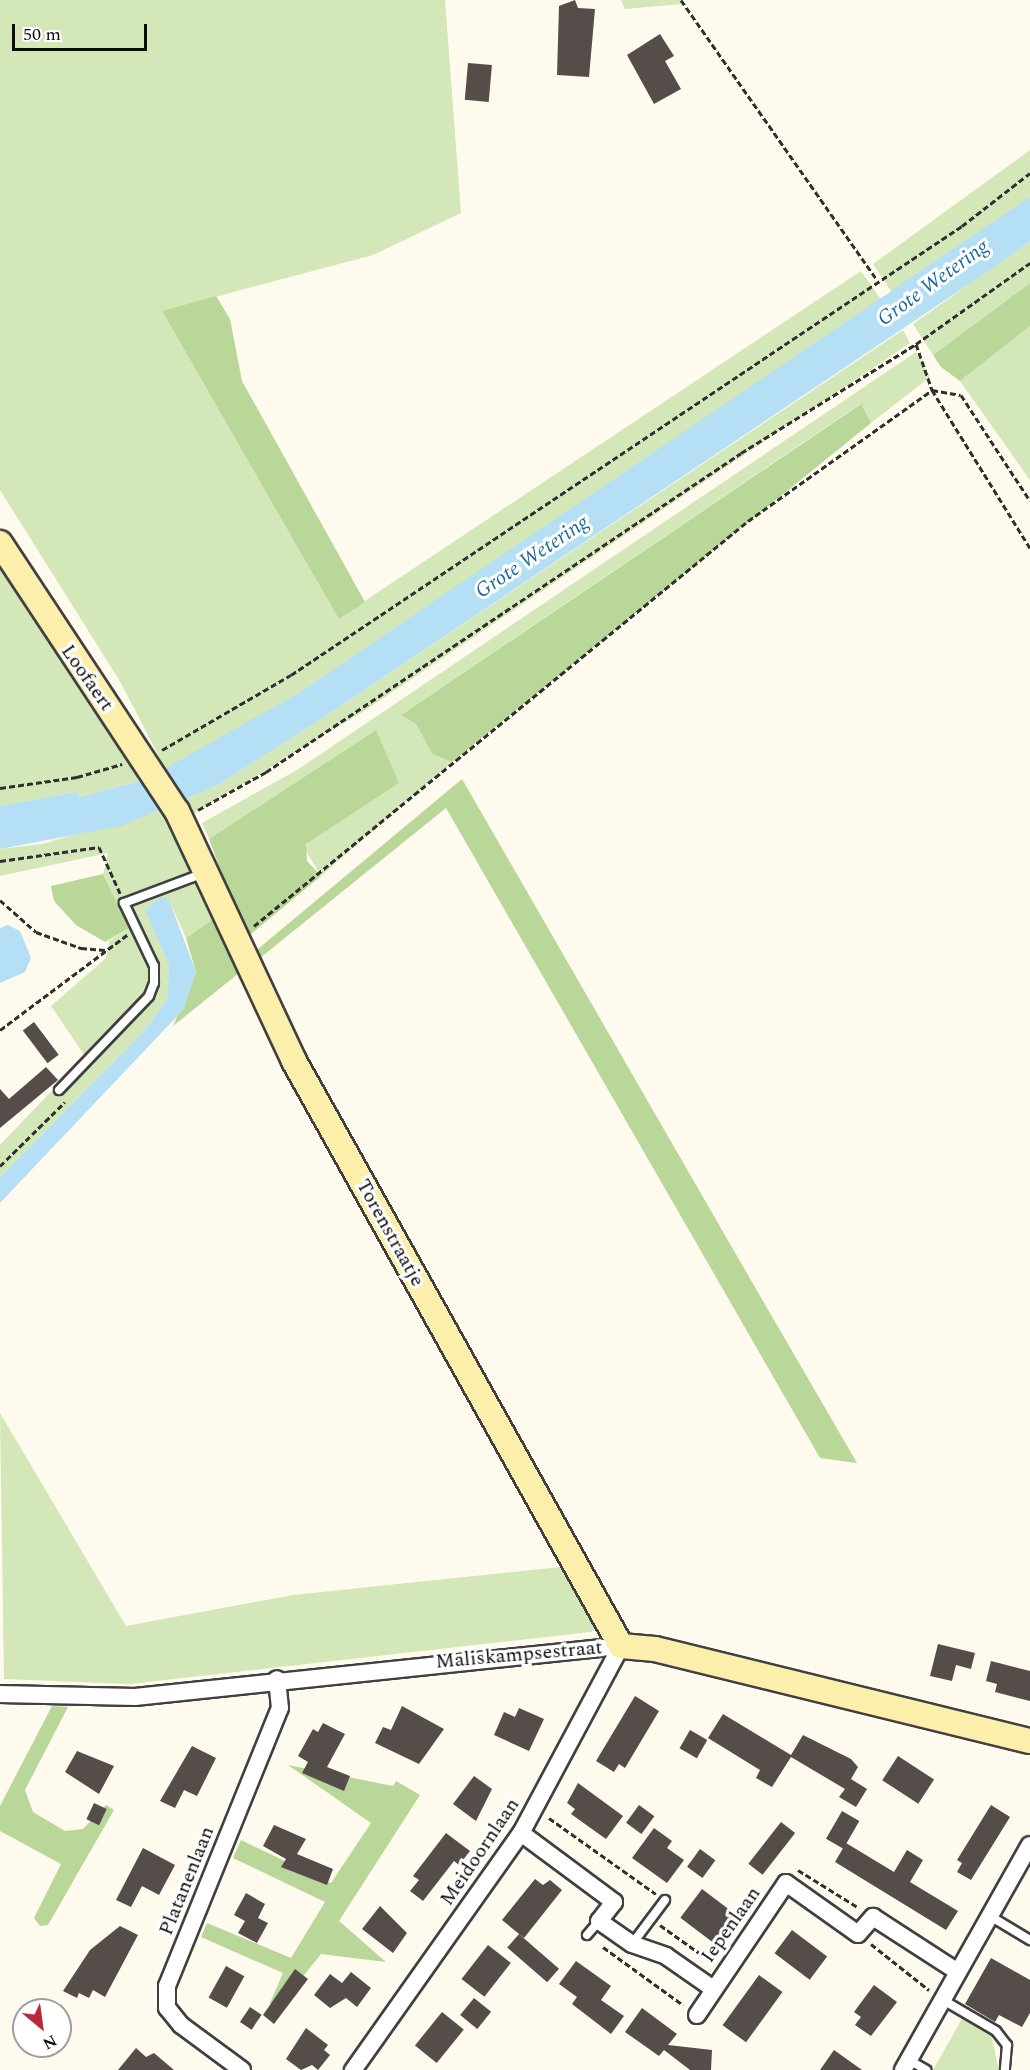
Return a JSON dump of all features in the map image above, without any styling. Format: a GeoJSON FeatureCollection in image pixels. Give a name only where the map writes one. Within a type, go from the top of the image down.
{"type":"FeatureCollection","features":[{"type":"Feature","properties":{"kind":"street","name":"Loofaert"},"geometry":{"type":"LineString","coordinates":[[0,543],[27,590],[148,761],[179,815]]}},
{"type":"Feature","properties":{"kind":"street","name":"Torenstraatje"},"geometry":{"type":"LineString","coordinates":[[179,815],[239,938],[294,1061],[621,1646]]}},
{"type":"Feature","properties":{"kind":"street","name":"Maliskampsestraat"},"geometry":{"type":"LineString","coordinates":[[0,1694],[135,1697],[277,1679],[621,1646],[655,1649],[1030,1741]]}},
{"type":"Feature","properties":{"kind":"street","name":"Meidoornlaan"},"geometry":{"type":"LineString","coordinates":[[353,2070],[521,1833],[621,1646]]}},
{"type":"Feature","properties":{"kind":"street","name":"Platanenlaan"},"geometry":{"type":"LineString","coordinates":[[242,2070],[181,2025],[167,2008],[166,1986],[280,1708],[277,1679]]}},
{"type":"Feature","properties":{"kind":"street"},"geometry":{"type":"LineString","coordinates":[[521,1833],[614,1902],[600,1921]]}},
{"type":"Feature","properties":{"kind":"street"},"geometry":{"type":"LineString","coordinates":[[906,2065],[990,1916],[1028,1854]]}},
{"type":"Feature","properties":{"kind":"street","name":"Iepenlaan"},"geometry":{"type":"LineString","coordinates":[[697,2015],[712,1988],[786,1883],[858,1934]]}},
{"type":"Feature","properties":{"kind":"street"},"geometry":{"type":"LineString","coordinates":[[858,1934],[873,1917],[958,1972]]}},
{"type":"Feature","properties":{"kind":"street","name":"Iepenlaan"},"geometry":{"type":"LineString","coordinates":[[600,1921],[632,1944],[666,1956],[712,1988]]}},
{"type":"Feature","properties":{"kind":"lane"},"geometry":{"type":"LineString","coordinates":[[59,1090],[149,996],[154,966],[138,927],[124,903],[208,872]]}},
{"type":"Feature","properties":{"kind":"lane"},"geometry":{"type":"LineString","coordinates":[[632,1944],[665,1900]]}},
{"type":"Feature","properties":{"kind":"lane"},"geometry":{"type":"LineString","coordinates":[[990,1916],[1030,1940]]}},
{"type":"Feature","properties":{"kind":"lane"},"geometry":{"type":"LineString","coordinates":[[587,1935],[600,1921]]}},
{"type":"Feature","properties":{"kind":"lane"},"geometry":{"type":"LineString","coordinates":[[943,2000],[996,2031],[1007,2045],[1005,2070]]}},
{"type":"Feature","properties":{"kind":"lane"},"geometry":{"type":"LineString","coordinates":[[906,2065],[926,2070]]}},
{"type":"Feature","properties":{"kind":"path"},"geometry":{"type":"LineString","coordinates":[[681,0],[876,279]]}},
{"type":"Feature","properties":{"kind":"path"},"geometry":{"type":"LineString","coordinates":[[0,788],[77,777],[148,761],[291,675],[876,279],[962,226],[1030,173]]}},
{"type":"Feature","properties":{"kind":"path"},"geometry":{"type":"LineString","coordinates":[[179,815],[266,772],[741,453],[916,344],[1030,263]]}},
{"type":"Feature","properties":{"kind":"path"},"geometry":{"type":"LineString","coordinates":[[916,344],[932,390],[1030,548]]}},
{"type":"Feature","properties":{"kind":"path"},"geometry":{"type":"LineString","coordinates":[[239,938],[748,521],[932,390],[961,395],[1030,501]]}},
{"type":"Feature","properties":{"kind":"path"},"geometry":{"type":"LineString","coordinates":[[0,861],[99,847],[124,903]]}},
{"type":"Feature","properties":{"kind":"path"},"geometry":{"type":"LineString","coordinates":[[2,899],[36,932],[81,948],[107,950]]}},
{"type":"Feature","properties":{"kind":"path"},"geometry":{"type":"LineString","coordinates":[[0,1030],[138,927]]}},
{"type":"Feature","properties":{"kind":"path"},"geometry":{"type":"LineString","coordinates":[[535,1809],[665,1900]]}},
{"type":"Feature","properties":{"kind":"path"},"geometry":{"type":"LineString","coordinates":[[786,1883],[800,1868],[873,1917]]}},
{"type":"Feature","properties":{"kind":"path"},"geometry":{"type":"LineString","coordinates":[[651,1918],[724,1971]]}},
{"type":"Feature","properties":{"kind":"path"},"geometry":{"type":"LineString","coordinates":[[858,1934],[943,2000]]}},
{"type":"Feature","properties":{"kind":"path"},"geometry":{"type":"LineString","coordinates":[[587,1935],[697,2015]]}},
{"type":"Feature","properties":{"kind":"green space"},"geometry":{"type":"Polygon","coordinates":[[[0,0],[445,0],[461,213],[373,255],[162,311],[339,618],[861,271],[882,301],[302,691],[166,770],[121,683],[0,490],[0,0]]]}},
{"type":"Feature","properties":{"kind":"green space"},"geometry":{"type":"Polygon","coordinates":[[[621,0],[680,0],[682,4],[625,9],[621,0]]]}},
{"type":"Feature","properties":{"kind":"green space"},"geometry":{"type":"Polygon","coordinates":[[[1030,150],[1030,197],[893,294],[873,264],[1030,150]]]}},
{"type":"Feature","properties":{"kind":"green space"},"geometry":{"type":"Polygon","coordinates":[[[1030,241],[1030,283],[933,355],[913,324],[1030,241]]]}},
{"type":"Feature","properties":{"kind":"green space"},"geometry":{"type":"Polygon","coordinates":[[[1030,283],[1030,326],[960,381],[941,367],[933,355],[1030,283]]]}},
{"type":"Feature","properties":{"kind":"green space"},"geometry":{"type":"Polygon","coordinates":[[[216,296],[230,319],[242,381],[365,602],[339,619],[162,311],[216,296]]]}},
{"type":"Feature","properties":{"kind":"green space"},"geometry":{"type":"Polygon","coordinates":[[[1030,326],[1030,480],[960,381],[1030,326]]]}},
{"type":"Feature","properties":{"kind":"green space"},"geometry":{"type":"Polygon","coordinates":[[[903,330],[910,343],[364,711],[193,814],[184,799],[218,785],[321,719],[903,330]]]}},
{"type":"Feature","properties":{"kind":"green space"},"geometry":{"type":"Polygon","coordinates":[[[916,352],[930,377],[871,423],[860,404],[402,714],[416,724],[432,754],[452,762],[321,876],[304,848],[383,748],[376,730],[209,839],[202,823],[297,770],[916,352]]]}},
{"type":"Feature","properties":{"kind":"green space"},"geometry":{"type":"Polygon","coordinates":[[[861,404],[871,423],[452,762],[432,754],[416,724],[401,715],[861,404]]]}},
{"type":"Feature","properties":{"kind":"green space"},"geometry":{"type":"Polygon","coordinates":[[[0,554],[147,779],[80,797],[76,792],[0,806],[0,554]]]}},
{"type":"Feature","properties":{"kind":"green space"},"geometry":{"type":"Polygon","coordinates":[[[376,730],[399,783],[306,844],[307,861],[321,876],[246,938],[209,839],[376,730]]]}},
{"type":"Feature","properties":{"kind":"green space"},"geometry":{"type":"Polygon","coordinates":[[[462,779],[857,1463],[820,1458],[446,808],[255,962],[252,954],[462,779]]]}},
{"type":"Feature","properties":{"kind":"green space"},"geometry":{"type":"Polygon","coordinates":[[[167,807],[222,913],[186,938],[169,900],[145,910],[169,965],[167,1000],[145,1030],[0,1177],[0,1145],[85,1056],[51,1006],[106,958],[109,941],[129,928],[103,874],[108,853],[0,876],[0,849],[42,844],[167,807]]]}},
{"type":"Feature","properties":{"kind":"green space"},"geometry":{"type":"Polygon","coordinates":[[[103,874],[129,928],[105,942],[76,925],[54,901],[51,886],[103,874]]]}},
{"type":"Feature","properties":{"kind":"green space"},"geometry":{"type":"Polygon","coordinates":[[[222,913],[244,969],[173,1026],[196,972],[186,938],[222,913]]]}},
{"type":"Feature","properties":{"kind":"green space"},"geometry":{"type":"Polygon","coordinates":[[[0,1413],[126,1626],[293,1595],[570,1566],[601,1625],[591,1632],[129,1684],[4,1679],[0,1413]]]}},
{"type":"Feature","properties":{"kind":"green space"},"geometry":{"type":"Polygon","coordinates":[[[52,1706],[68,1707],[25,1790],[33,1812],[65,1831],[83,1829],[106,1805],[114,1810],[48,1925],[40,1926],[34,1918],[61,1864],[0,1831],[0,1806],[52,1706]]]}},
{"type":"Feature","properties":{"kind":"green space"},"geometry":{"type":"Polygon","coordinates":[[[288,1765],[393,1786],[396,1781],[420,1795],[339,1921],[386,1962],[321,1954],[275,2011],[270,2003],[283,1973],[201,1937],[207,1923],[291,1958],[325,1902],[233,1858],[241,1840],[331,1883],[371,1823],[288,1765]]]}},
{"type":"Feature","properties":{"kind":"green space"},"geometry":{"type":"Polygon","coordinates":[[[963,2017],[991,2034],[999,2070],[933,2070],[963,2017]]]}},
{"type":"Feature","properties":{"kind":"water","name":"Grote Wetering"},"geometry":{"type":"Polygon","coordinates":[[[1030,197],[1030,241],[993,268],[321,719],[218,785],[121,826],[0,849],[0,806],[76,792],[80,797],[147,779],[302,691],[1030,197]]]}},
{"type":"Feature","properties":{"kind":"water"},"geometry":{"type":"Polygon","coordinates":[[[161,897],[169,900],[196,972],[184,1009],[0,1203],[0,1177],[145,1030],[167,1000],[169,965],[145,910],[161,897]]]}},
{"type":"Feature","properties":{"kind":"water"},"geometry":{"type":"Polygon","coordinates":[[[8,925],[20,931],[31,958],[25,972],[0,983],[0,928],[8,925]]]}},
{"type":"Feature","properties":{"kind":"building"},"geometry":{"type":"Polygon","coordinates":[[[575,0],[578,8],[595,9],[589,77],[557,75],[559,6],[575,0]]]}},
{"type":"Feature","properties":{"kind":"building"},"geometry":{"type":"Polygon","coordinates":[[[660,34],[674,56],[665,61],[681,89],[654,104],[627,55],[660,34]]]}},
{"type":"Feature","properties":{"kind":"building"},"geometry":{"type":"Polygon","coordinates":[[[468,63],[492,65],[489,102],[465,100],[468,63]]]}},
{"type":"Feature","properties":{"kind":"building"},"geometry":{"type":"Polygon","coordinates":[[[34,1022],[59,1055],[47,1063],[23,1030],[34,1022]]]}},
{"type":"Feature","properties":{"kind":"building"},"geometry":{"type":"Polygon","coordinates":[[[46,1067],[58,1080],[0,1128],[0,1089],[9,1099],[46,1067]]]}},
{"type":"Feature","properties":{"kind":"building"},"geometry":{"type":"Polygon","coordinates":[[[938,1644],[975,1653],[971,1669],[956,1665],[952,1681],[930,1676],[938,1644]]]}},
{"type":"Feature","properties":{"kind":"building"},"geometry":{"type":"Polygon","coordinates":[[[991,1661],[1030,1671],[1030,1701],[995,1692],[997,1684],[986,1681],[991,1661]]]}},
{"type":"Feature","properties":{"kind":"building"},"geometry":{"type":"Polygon","coordinates":[[[635,1696],[659,1711],[625,1768],[619,1764],[614,1772],[596,1761],[635,1696]]]}},
{"type":"Feature","properties":{"kind":"building"},"geometry":{"type":"Polygon","coordinates":[[[402,1706],[444,1729],[419,1764],[375,1743],[383,1727],[391,1730],[402,1706]]]}},
{"type":"Feature","properties":{"kind":"building"},"geometry":{"type":"Polygon","coordinates":[[[519,1708],[544,1719],[529,1751],[494,1735],[504,1712],[515,1717],[519,1708]]]}},
{"type":"Feature","properties":{"kind":"building"},"geometry":{"type":"Polygon","coordinates":[[[723,1714],[791,1755],[803,1735],[851,1759],[858,1767],[851,1779],[867,1789],[856,1807],[839,1797],[845,1789],[791,1757],[772,1787],[756,1778],[760,1770],[708,1738],[723,1714]]]}},
{"type":"Feature","properties":{"kind":"building"},"geometry":{"type":"Polygon","coordinates":[[[323,1723],[345,1734],[327,1767],[350,1776],[344,1791],[302,1773],[308,1762],[298,1756],[313,1729],[318,1732],[323,1723]]]}},
{"type":"Feature","properties":{"kind":"building"},"geometry":{"type":"Polygon","coordinates":[[[690,1730],[707,1740],[697,1758],[680,1748],[690,1730]]]}},
{"type":"Feature","properties":{"kind":"building"},"geometry":{"type":"Polygon","coordinates":[[[192,1746],[216,1758],[197,1796],[184,1790],[175,1808],[160,1801],[192,1746]]]}},
{"type":"Feature","properties":{"kind":"building"},"geometry":{"type":"Polygon","coordinates":[[[77,1751],[114,1766],[99,1794],[65,1772],[77,1751]]]}},
{"type":"Feature","properties":{"kind":"building"},"geometry":{"type":"Polygon","coordinates":[[[898,1756],[934,1779],[918,1804],[882,1780],[898,1756]]]}},
{"type":"Feature","properties":{"kind":"building"},"geometry":{"type":"Polygon","coordinates":[[[474,1776],[492,1789],[476,1821],[453,1804],[474,1776]]]}},
{"type":"Feature","properties":{"kind":"building"},"geometry":{"type":"Polygon","coordinates":[[[578,1783],[623,1816],[606,1839],[571,1814],[575,1809],[567,1803],[578,1783]]]}},
{"type":"Feature","properties":{"kind":"building"},"geometry":{"type":"Polygon","coordinates":[[[94,1803],[107,1809],[99,1825],[86,1819],[94,1803]]]}},
{"type":"Feature","properties":{"kind":"building"},"geometry":{"type":"Polygon","coordinates":[[[639,1805],[654,1816],[641,1834],[626,1823],[639,1805]]]}},
{"type":"Feature","properties":{"kind":"building"},"geometry":{"type":"Polygon","coordinates":[[[991,1805],[1010,1817],[971,1880],[957,1872],[962,1863],[957,1860],[991,1805]]]}},
{"type":"Feature","properties":{"kind":"building"},"geometry":{"type":"Polygon","coordinates":[[[842,1811],[859,1821],[843,1849],[826,1839],[842,1811]]]}},
{"type":"Feature","properties":{"kind":"building"},"geometry":{"type":"Polygon","coordinates":[[[781,1822],[795,1833],[763,1875],[748,1864],[781,1822]]]}},
{"type":"Feature","properties":{"kind":"building"},"geometry":{"type":"Polygon","coordinates":[[[274,1825],[306,1839],[297,1854],[333,1869],[327,1885],[281,1867],[286,1859],[263,1846],[274,1825]]]}},
{"type":"Feature","properties":{"kind":"building"},"geometry":{"type":"Polygon","coordinates":[[[654,1828],[672,1841],[667,1848],[684,1860],[667,1883],[632,1858],[654,1828]]]}},
{"type":"Feature","properties":{"kind":"building"},"geometry":{"type":"Polygon","coordinates":[[[446,1833],[470,1851],[459,1865],[454,1861],[423,1901],[410,1891],[419,1880],[413,1876],[446,1833]]]}},
{"type":"Feature","properties":{"kind":"building"},"geometry":{"type":"Polygon","coordinates":[[[846,1843],[894,1872],[907,1850],[923,1860],[910,1882],[958,1911],[946,1930],[835,1862],[846,1843]]]}},
{"type":"Feature","properties":{"kind":"building"},"geometry":{"type":"Polygon","coordinates":[[[143,1848],[175,1865],[159,1895],[142,1886],[131,1907],[116,1900],[143,1848]]]}},
{"type":"Feature","properties":{"kind":"building"},"geometry":{"type":"Polygon","coordinates":[[[700,1849],[715,1860],[702,1878],[687,1867],[700,1849]]]}},
{"type":"Feature","properties":{"kind":"building"},"geometry":{"type":"Polygon","coordinates":[[[535,1879],[543,1885],[550,1880],[562,1890],[524,1938],[502,1920],[535,1879]]]}},
{"type":"Feature","properties":{"kind":"building"},"geometry":{"type":"Polygon","coordinates":[[[702,1889],[736,1915],[715,1944],[680,1918],[702,1889]]]}},
{"type":"Feature","properties":{"kind":"building"},"geometry":{"type":"Polygon","coordinates":[[[246,1893],[265,1904],[258,1918],[268,1923],[257,1943],[238,1933],[245,1921],[234,1915],[246,1893]]]}},
{"type":"Feature","properties":{"kind":"building"},"geometry":{"type":"Polygon","coordinates":[[[380,1906],[407,1933],[393,1953],[362,1929],[380,1906]]]}},
{"type":"Feature","properties":{"kind":"building"},"geometry":{"type":"Polygon","coordinates":[[[120,1926],[138,1935],[105,1997],[93,1990],[89,1998],[79,1993],[77,1998],[63,1991],[90,1950],[120,1926]]]}},
{"type":"Feature","properties":{"kind":"building"},"geometry":{"type":"Polygon","coordinates":[[[792,1930],[827,1956],[810,1980],[775,1953],[792,1930]]]}},
{"type":"Feature","properties":{"kind":"building"},"geometry":{"type":"Polygon","coordinates":[[[519,1934],[559,1969],[547,1982],[507,1948],[519,1934]]]}},
{"type":"Feature","properties":{"kind":"building"},"geometry":{"type":"Polygon","coordinates":[[[488,1945],[511,1963],[484,1997],[462,1979],[488,1945]]]}},
{"type":"Feature","properties":{"kind":"building"},"geometry":{"type":"Polygon","coordinates":[[[991,1958],[1030,1980],[1030,2013],[1022,2027],[999,2015],[995,2022],[965,2004],[991,1958]]]}},
{"type":"Feature","properties":{"kind":"building"},"geometry":{"type":"Polygon","coordinates":[[[576,1961],[611,1986],[601,2000],[624,2016],[611,2034],[572,2004],[577,1997],[559,1984],[576,1961]]]}},
{"type":"Feature","properties":{"kind":"building"},"geometry":{"type":"Polygon","coordinates":[[[226,1966],[244,1976],[227,2008],[209,1997],[226,1966]]]}},
{"type":"Feature","properties":{"kind":"building"},"geometry":{"type":"Polygon","coordinates":[[[295,1969],[308,1979],[274,2024],[263,2015],[295,1969]]]}},
{"type":"Feature","properties":{"kind":"building"},"geometry":{"type":"Polygon","coordinates":[[[351,1972],[371,1988],[357,2007],[346,1998],[330,2008],[314,1995],[330,1974],[342,1983],[351,1972]]]}},
{"type":"Feature","properties":{"kind":"building"},"geometry":{"type":"Polygon","coordinates":[[[759,1975],[782,1992],[746,2042],[723,2025],[759,1975]]]}},
{"type":"Feature","properties":{"kind":"building"},"geometry":{"type":"Polygon","coordinates":[[[874,1985],[897,2002],[871,2036],[855,2025],[861,2017],[854,2012],[874,1985]]]}},
{"type":"Feature","properties":{"kind":"building"},"geometry":{"type":"Polygon","coordinates":[[[474,1998],[491,2012],[477,2029],[460,2015],[474,1998]]]}},
{"type":"Feature","properties":{"kind":"building"},"geometry":{"type":"Polygon","coordinates":[[[250,2007],[262,2015],[252,2030],[240,2022],[250,2007]]]}},
{"type":"Feature","properties":{"kind":"building"},"geometry":{"type":"Polygon","coordinates":[[[642,2008],[677,2034],[668,2045],[712,2050],[711,2070],[690,2070],[664,2050],[659,2056],[625,2032],[642,2008]]]}},
{"type":"Feature","properties":{"kind":"building"},"geometry":{"type":"Polygon","coordinates":[[[442,2012],[464,2030],[437,2063],[415,2045],[442,2012]]]}},
{"type":"Feature","properties":{"kind":"building"},"geometry":{"type":"Polygon","coordinates":[[[306,2028],[328,2045],[324,2050],[330,2055],[318,2070],[312,2065],[301,2070],[286,2059],[306,2028]]]}},
{"type":"Feature","properties":{"kind":"building"},"geometry":{"type":"Polygon","coordinates":[[[136,2048],[146,2057],[154,2053],[174,2070],[118,2070],[136,2048]]]}},
{"type":"Feature","properties":{"kind":"building"},"geometry":{"type":"Polygon","coordinates":[[[834,2050],[862,2070],[820,2070],[834,2050]]]}}]}
